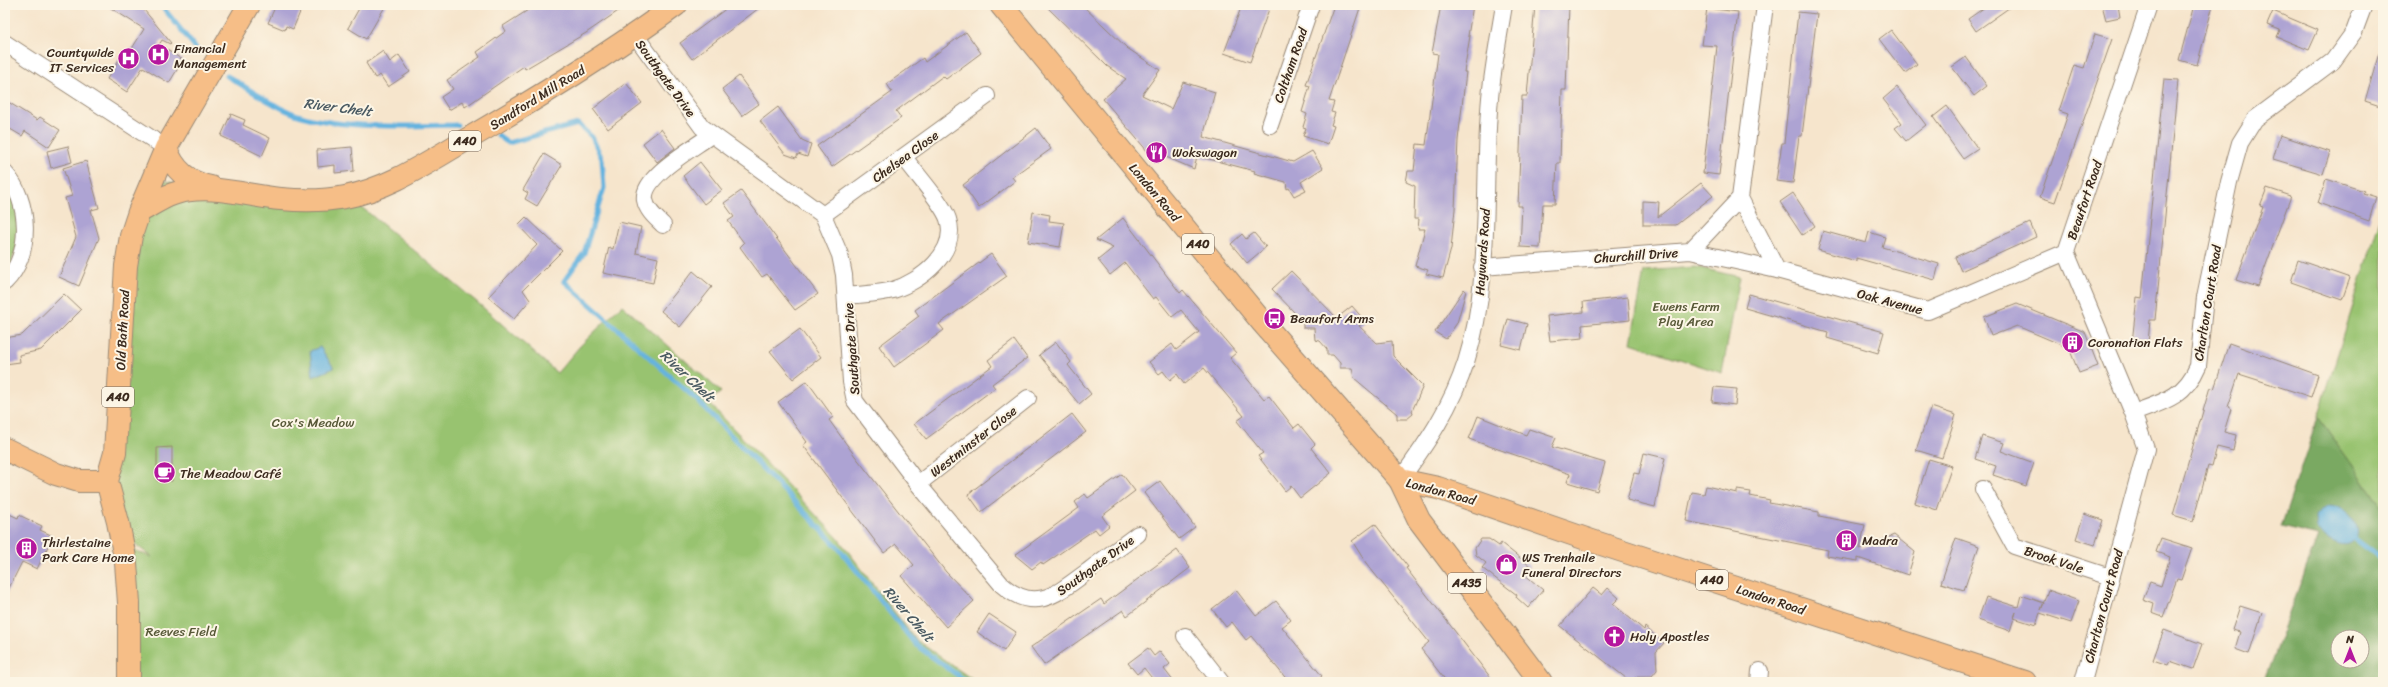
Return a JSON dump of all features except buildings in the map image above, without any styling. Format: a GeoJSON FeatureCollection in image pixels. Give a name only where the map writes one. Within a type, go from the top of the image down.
{"type":"FeatureCollection","features":[{"type":"Feature","properties":{"kind":"main road","name":"Old Bath Road"},"geometry":{"type":"LineString","coordinates":[[107,481],[115,453],[126,266],[139,212],[166,148],[249,5]]}},
{"type":"Feature","properties":{"kind":"main road","name":"Sandford Mill Road"},"geometry":{"type":"LineString","coordinates":[[139,212],[174,194],[190,190],[228,191],[302,201],[345,197],[367,192],[404,176],[491,126],[635,35],[676,5]]}},
{"type":"Feature","properties":{"kind":"main road","name":"London Road"},"geometry":{"type":"LineString","coordinates":[[1001,5],[1262,322],[1400,480],[1438,488],[1599,543],[2025,682]]}},
{"type":"Feature","properties":{"kind":"main road","name":"A40"},"geometry":{"type":"LineString","coordinates":[[166,148],[169,158],[182,174],[202,185],[228,191]]}},
{"type":"Feature","properties":{"kind":"main road"},"geometry":{"type":"LineString","coordinates":[[5,449],[56,474],[79,481],[107,481],[118,522],[126,563],[129,603],[129,682]]}},
{"type":"Feature","properties":{"kind":"main road","name":"A435"},"geometry":{"type":"LineString","coordinates":[[1400,480],[1419,520],[1541,682]]}},
{"type":"Feature","properties":{"kind":"street","name":"Coltham Road"},"geometry":{"type":"LineString","coordinates":[[1270,125],[1311,5]]}},
{"type":"Feature","properties":{"kind":"street","name":"Haywards Road"},"geometry":{"type":"LineString","coordinates":[[1400,480],[1431,438],[1466,362],[1476,323],[1482,267],[1490,98],[1504,5]]}},
{"type":"Feature","properties":{"kind":"street"},"geometry":{"type":"LineString","coordinates":[[1765,5],[1740,198],[1777,270]]}},
{"type":"Feature","properties":{"kind":"street","name":"Beaufort Road"},"geometry":{"type":"LineString","coordinates":[[2134,413],[2066,252],[2149,5]]}},
{"type":"Feature","properties":{"kind":"street","name":"Charlton Court Road"},"geometry":{"type":"LineString","coordinates":[[2083,682],[2110,577],[2146,449],[2134,413],[2177,395],[2187,385],[2196,371],[2205,297],[2227,189],[2240,144],[2246,131],[2255,119],[2332,61],[2354,32],[2364,5]]}},
{"type":"Feature","properties":{"kind":"street","name":"Southgate Drive"},"geometry":{"type":"LineString","coordinates":[[635,35],[696,120],[711,135],[823,215],[840,255],[847,296],[851,382],[855,401],[918,484],[1002,585],[1012,593],[1025,598],[1041,599],[1057,594],[1138,534]]}},
{"type":"Feature","properties":{"kind":"street"},"geometry":{"type":"LineString","coordinates":[[5,43],[166,148]]}},
{"type":"Feature","properties":{"kind":"street","name":"Chelsea Close"},"geometry":{"type":"LineString","coordinates":[[823,215],[987,96]]}},
{"type":"Feature","properties":{"kind":"street"},"geometry":{"type":"LineString","coordinates":[[663,225],[647,206],[646,188],[655,176],[711,135]]}},
{"type":"Feature","properties":{"kind":"street"},"geometry":{"type":"LineString","coordinates":[[847,296],[880,292],[905,285],[930,267],[945,250],[949,242],[950,226],[944,212],[904,157]]}},
{"type":"Feature","properties":{"kind":"street"},"geometry":{"type":"LineString","coordinates":[[5,173],[17,188],[21,198],[25,222],[20,256],[15,268],[5,282]]}},
{"type":"Feature","properties":{"kind":"street","name":"Churchill Drive"},"geometry":{"type":"LineString","coordinates":[[1482,267],[1690,251],[1740,198]]}},
{"type":"Feature","properties":{"kind":"street","name":"Oak Avenue"},"geometry":{"type":"LineString","coordinates":[[1690,251],[1777,270],[1928,311],[2066,252]]}},
{"type":"Feature","properties":{"kind":"street","name":"Westminster Close"},"geometry":{"type":"LineString","coordinates":[[918,484],[1028,398]]}},
{"type":"Feature","properties":{"kind":"street","name":"Brook Vale"},"geometry":{"type":"LineString","coordinates":[[1983,489],[2014,546],[2110,577]]}},
{"type":"Feature","properties":{"kind":"street"},"geometry":{"type":"LineString","coordinates":[[1184,636],[1221,682]]}},
{"type":"Feature","properties":{"kind":"green space"},"geometry":{"type":"Polygon","coordinates":[[[5,173],[25,222],[5,282],[5,173]]]}},
{"type":"Feature","properties":{"kind":"green space","name":"Cox's Meadow"},"geometry":{"type":"Polygon","coordinates":[[[152,179],[244,194],[345,197],[365,210],[478,303],[557,373],[580,346],[622,305],[721,392],[708,402],[837,537],[916,640],[976,682],[129,682],[124,547],[152,557],[124,536],[114,486],[123,311],[152,179]]]}},
{"type":"Feature","properties":{"kind":"green space"},"geometry":{"type":"Polygon","coordinates":[[[2383,210],[2383,508],[2318,417],[2383,210]]]}},
{"type":"Feature","properties":{"kind":"green space","name":"Ewens Farm Play Area"},"geometry":{"type":"Polygon","coordinates":[[[1696,267],[1740,277],[1722,373],[1631,343],[1644,271],[1696,267]]]}},
{"type":"Feature","properties":{"kind":"green space"},"geometry":{"type":"Polygon","coordinates":[[[2318,417],[2383,508],[2383,682],[2283,682],[2265,678],[2318,536],[2281,527],[2318,417]]]}},
{"type":"Feature","properties":{"kind":"water"},"geometry":{"type":"Polygon","coordinates":[[[320,347],[334,368],[313,377],[310,351],[320,347]]]}},
{"type":"Feature","properties":{"kind":"water"},"geometry":{"type":"Polygon","coordinates":[[[2330,505],[2343,510],[2352,517],[2356,527],[2356,536],[2352,542],[2344,545],[2332,541],[2317,530],[2316,516],[2322,509],[2330,505]]]}},
{"type":"Feature","properties":{"kind":"waterway","name":"River Chelt"},"geometry":{"type":"LineString","coordinates":[[161,5],[199,52]]}},
{"type":"Feature","properties":{"kind":"waterway","name":"River Chelt"},"geometry":{"type":"LineString","coordinates":[[227,76],[274,104],[307,118],[327,122],[372,126],[457,125]]}},
{"type":"Feature","properties":{"kind":"waterway","name":"River Chelt"},"geometry":{"type":"LineString","coordinates":[[498,135],[508,143],[578,124],[592,137],[602,159],[604,188],[584,253],[564,281],[697,400],[837,546],[916,645],[967,682]]}},
{"type":"Feature","properties":{"kind":"waterway"},"geometry":{"type":"LineString","coordinates":[[2355,539],[2383,560]]}},
{"type":"Feature","properties":{"kind":"place","name":"Financial Management"},"geometry":{"type":"Point","coordinates":[158,55]}},
{"type":"Feature","properties":{"kind":"place","name":"Countywide IT Services"},"geometry":{"type":"Point","coordinates":[129,59]}},
{"type":"Feature","properties":{"kind":"place","name":"Wokswagon"},"geometry":{"type":"Point","coordinates":[1156,152]}},
{"type":"Feature","properties":{"kind":"place","name":"Beaufort Arms"},"geometry":{"type":"Point","coordinates":[1275,318]}},
{"type":"Feature","properties":{"kind":"place","name":"Coronation Flats"},"geometry":{"type":"Point","coordinates":[2072,342]}},
{"type":"Feature","properties":{"kind":"place","name":"The Meadow Café"},"geometry":{"type":"Point","coordinates":[165,473]}},
{"type":"Feature","properties":{"kind":"place","name":"Madra"},"geometry":{"type":"Point","coordinates":[1846,540]}},
{"type":"Feature","properties":{"kind":"place","name":"Thirlestaine Park Care Home"},"geometry":{"type":"Point","coordinates":[26,549]}},
{"type":"Feature","properties":{"kind":"place","name":"WS Trenhaile Funeral Directors"},"geometry":{"type":"Point","coordinates":[1507,564]}},
{"type":"Feature","properties":{"kind":"place","name":"Holy Apostles"},"geometry":{"type":"Point","coordinates":[1615,636]}},
{"type":"Feature","properties":{"kind":"park label","name":"Reeves Field"},"geometry":{"type":"Point","coordinates":[181,631]}}]}
